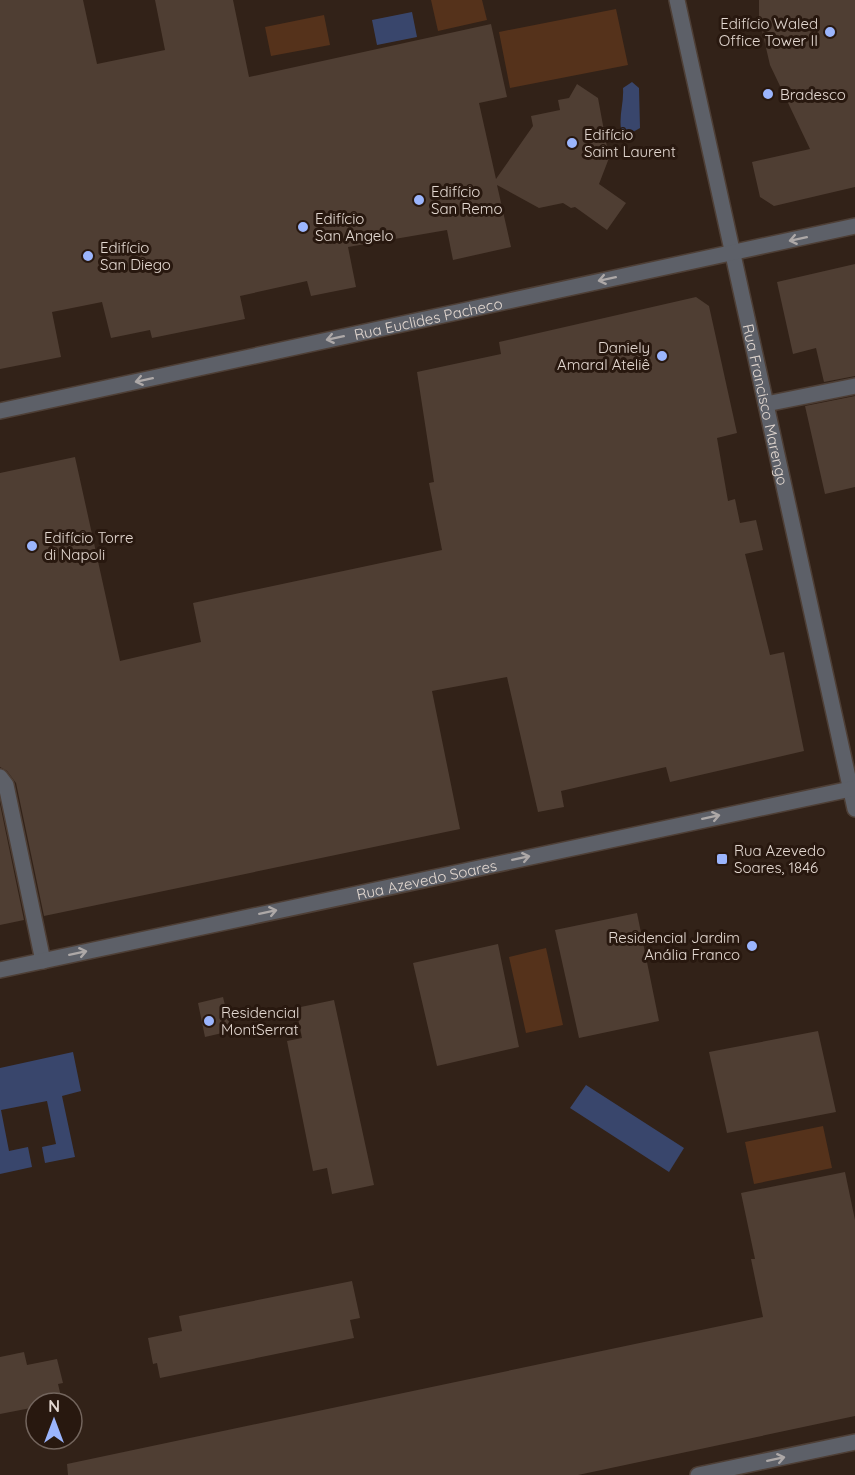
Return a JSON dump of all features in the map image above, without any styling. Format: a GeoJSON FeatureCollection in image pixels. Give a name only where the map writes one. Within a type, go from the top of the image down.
{"type":"FeatureCollection","features":[{"type":"Feature","properties":{"kind":"street","name":"Rua Francisco Marengo"},"geometry":{"type":"LineString","coordinates":[[677,0],[853,788],[855,809]]}},
{"type":"Feature","properties":{"kind":"street","name":"Rua Euclides Pacheco"},"geometry":{"type":"LineString","coordinates":[[0,411],[855,226]]}},
{"type":"Feature","properties":{"kind":"street"},"geometry":{"type":"LineString","coordinates":[[766,404],[855,386]]}},
{"type":"Feature","properties":{"kind":"street"},"geometry":{"type":"LineString","coordinates":[[0,777],[6,785],[43,961]]}},
{"type":"Feature","properties":{"kind":"street","name":"Rua Azevedo Soares"},"geometry":{"type":"LineString","coordinates":[[0,970],[853,788]]}},
{"type":"Feature","properties":{"kind":"street"},"geometry":{"type":"LineString","coordinates":[[698,1475],[855,1442]]}},
{"type":"Feature","properties":{"kind":"shaded area"},"geometry":{"type":"Polygon","coordinates":[[[431,0],[482,0],[487,20],[438,31],[431,0]]]}},
{"type":"Feature","properties":{"kind":"shaded area"},"geometry":{"type":"Polygon","coordinates":[[[616,9],[628,65],[510,88],[499,32],[616,9]]]}},
{"type":"Feature","properties":{"kind":"shaded area"},"geometry":{"type":"Polygon","coordinates":[[[324,15],[330,45],[271,56],[265,27],[324,15]]]}},
{"type":"Feature","properties":{"kind":"shaded area"},"geometry":{"type":"Polygon","coordinates":[[[546,948],[563,1025],[526,1033],[509,957],[546,948]]]}},
{"type":"Feature","properties":{"kind":"shaded area"},"geometry":{"type":"Polygon","coordinates":[[[823,1126],[832,1168],[754,1184],[745,1142],[823,1126]]]}},
{"type":"Feature","properties":{"kind":"water"},"geometry":{"type":"Polygon","coordinates":[[[412,12],[417,37],[377,45],[372,20],[412,12]]]}},
{"type":"Feature","properties":{"kind":"water"},"geometry":{"type":"Polygon","coordinates":[[[632,82],[639,88],[640,128],[633,132],[621,129],[623,88],[632,82]]]}},
{"type":"Feature","properties":{"kind":"water"},"geometry":{"type":"Polygon","coordinates":[[[73,1052],[81,1091],[62,1096],[75,1157],[45,1163],[42,1147],[56,1144],[47,1101],[1,1110],[9,1151],[28,1147],[32,1167],[0,1174],[0,1068],[73,1052]]]}},
{"type":"Feature","properties":{"kind":"water"},"geometry":{"type":"Polygon","coordinates":[[[586,1085],[684,1148],[669,1172],[570,1108],[586,1085]]]}},
{"type":"Feature","properties":{"kind":"building"},"geometry":{"type":"Polygon","coordinates":[[[0,0],[83,0],[97,64],[165,50],[155,0],[233,0],[249,77],[491,24],[507,97],[479,103],[496,179],[533,126],[531,116],[560,110],[558,100],[569,98],[577,84],[598,98],[609,158],[599,184],[626,203],[607,230],[575,207],[571,208],[563,203],[539,208],[497,185],[511,247],[453,260],[447,230],[348,247],[356,287],[311,296],[307,281],[240,296],[245,319],[152,338],[150,330],[111,338],[102,302],[52,312],[61,357],[0,369],[0,0]]]}},
{"type":"Feature","properties":{"kind":"building"},"geometry":{"type":"Polygon","coordinates":[[[759,0],[855,0],[855,187],[774,206],[760,197],[752,162],[810,149],[770,65],[759,18],[759,0]]]}},
{"type":"Feature","properties":{"kind":"building"},"geometry":{"type":"Polygon","coordinates":[[[855,264],[855,376],[824,382],[816,348],[793,354],[777,282],[855,264]]]}},
{"type":"Feature","properties":{"kind":"building"},"geometry":{"type":"Polygon","coordinates":[[[696,297],[709,306],[737,433],[717,438],[728,501],[735,499],[740,523],[756,520],[763,550],[745,554],[770,655],[784,652],[804,751],[670,782],[666,767],[561,791],[564,807],[538,812],[507,677],[432,691],[460,829],[44,916],[16,783],[7,771],[0,767],[0,473],[75,457],[120,661],[201,642],[193,603],[442,550],[429,483],[434,482],[417,372],[501,354],[499,342],[696,297]]]}},
{"type":"Feature","properties":{"kind":"building"},"geometry":{"type":"Polygon","coordinates":[[[855,396],[855,487],[825,494],[805,406],[855,396]]]}},
{"type":"Feature","properties":{"kind":"building"},"geometry":{"type":"Polygon","coordinates":[[[0,804],[24,920],[0,925],[0,804]]]}},
{"type":"Feature","properties":{"kind":"building"},"geometry":{"type":"Polygon","coordinates":[[[637,913],[659,1021],[579,1038],[555,930],[637,913]]]}},
{"type":"Feature","properties":{"kind":"building"},"geometry":{"type":"Polygon","coordinates":[[[498,944],[519,1047],[437,1066],[413,963],[498,944]]]}},
{"type":"Feature","properties":{"kind":"building","name":"Residencial MontSerrat"},"geometry":{"type":"Polygon","coordinates":[[[223,997],[231,1031],[205,1037],[198,1003],[223,997]]]}},
{"type":"Feature","properties":{"kind":"building"},"geometry":{"type":"Polygon","coordinates":[[[334,1000],[374,1185],[332,1194],[327,1168],[313,1171],[287,1041],[302,1038],[296,1008],[334,1000]]]}},
{"type":"Feature","properties":{"kind":"building"},"geometry":{"type":"Polygon","coordinates":[[[818,1031],[836,1112],[727,1133],[709,1052],[818,1031]]]}},
{"type":"Feature","properties":{"kind":"building"},"geometry":{"type":"Polygon","coordinates":[[[845,1172],[855,1220],[855,1416],[578,1475],[68,1475],[67,1464],[763,1317],[751,1259],[755,1259],[741,1193],[845,1172]]]}},
{"type":"Feature","properties":{"kind":"building"},"geometry":{"type":"Polygon","coordinates":[[[352,1281],[360,1318],[350,1320],[354,1338],[160,1378],[157,1363],[153,1364],[148,1338],[182,1331],[179,1316],[352,1281]]]}},
{"type":"Feature","properties":{"kind":"building"},"geometry":{"type":"Polygon","coordinates":[[[24,1352],[27,1365],[57,1359],[63,1383],[58,1384],[60,1391],[24,1391],[24,1409],[0,1414],[0,1357],[24,1352]]]}},
{"type":"Feature","properties":{"kind":"place","name":"Edifício Waled Office Tower II"},"geometry":{"type":"Point","coordinates":[830,32]}},
{"type":"Feature","properties":{"kind":"place","name":"Bradesco"},"geometry":{"type":"Point","coordinates":[768,94]}},
{"type":"Feature","properties":{"kind":"place","name":"Edifício Saint Laurent"},"geometry":{"type":"Point","coordinates":[572,143]}},
{"type":"Feature","properties":{"kind":"place","name":"Edifício San Remo"},"geometry":{"type":"Point","coordinates":[419,200]}},
{"type":"Feature","properties":{"kind":"place","name":"Edifício San Angelo"},"geometry":{"type":"Point","coordinates":[303,227]}},
{"type":"Feature","properties":{"kind":"place","name":"Edifício San Diego"},"geometry":{"type":"Point","coordinates":[88,256]}},
{"type":"Feature","properties":{"kind":"place","name":"Daniely Amaral Ateliê"},"geometry":{"type":"Point","coordinates":[662,356]}},
{"type":"Feature","properties":{"kind":"place","name":"Edifício Torre di Napoli"},"geometry":{"type":"Point","coordinates":[32,546]}},
{"type":"Feature","properties":{"kind":"place","name":"Rua Azevedo Soares, 1846"},"geometry":{"type":"Point","coordinates":[722,859]}},
{"type":"Feature","properties":{"kind":"place","name":"Residencial Jardim Anália Franco"},"geometry":{"type":"Point","coordinates":[752,946]}},
{"type":"Feature","properties":{"kind":"place","name":"Residencial MontSerrat"},"geometry":{"type":"Point","coordinates":[209,1021]}}]}
